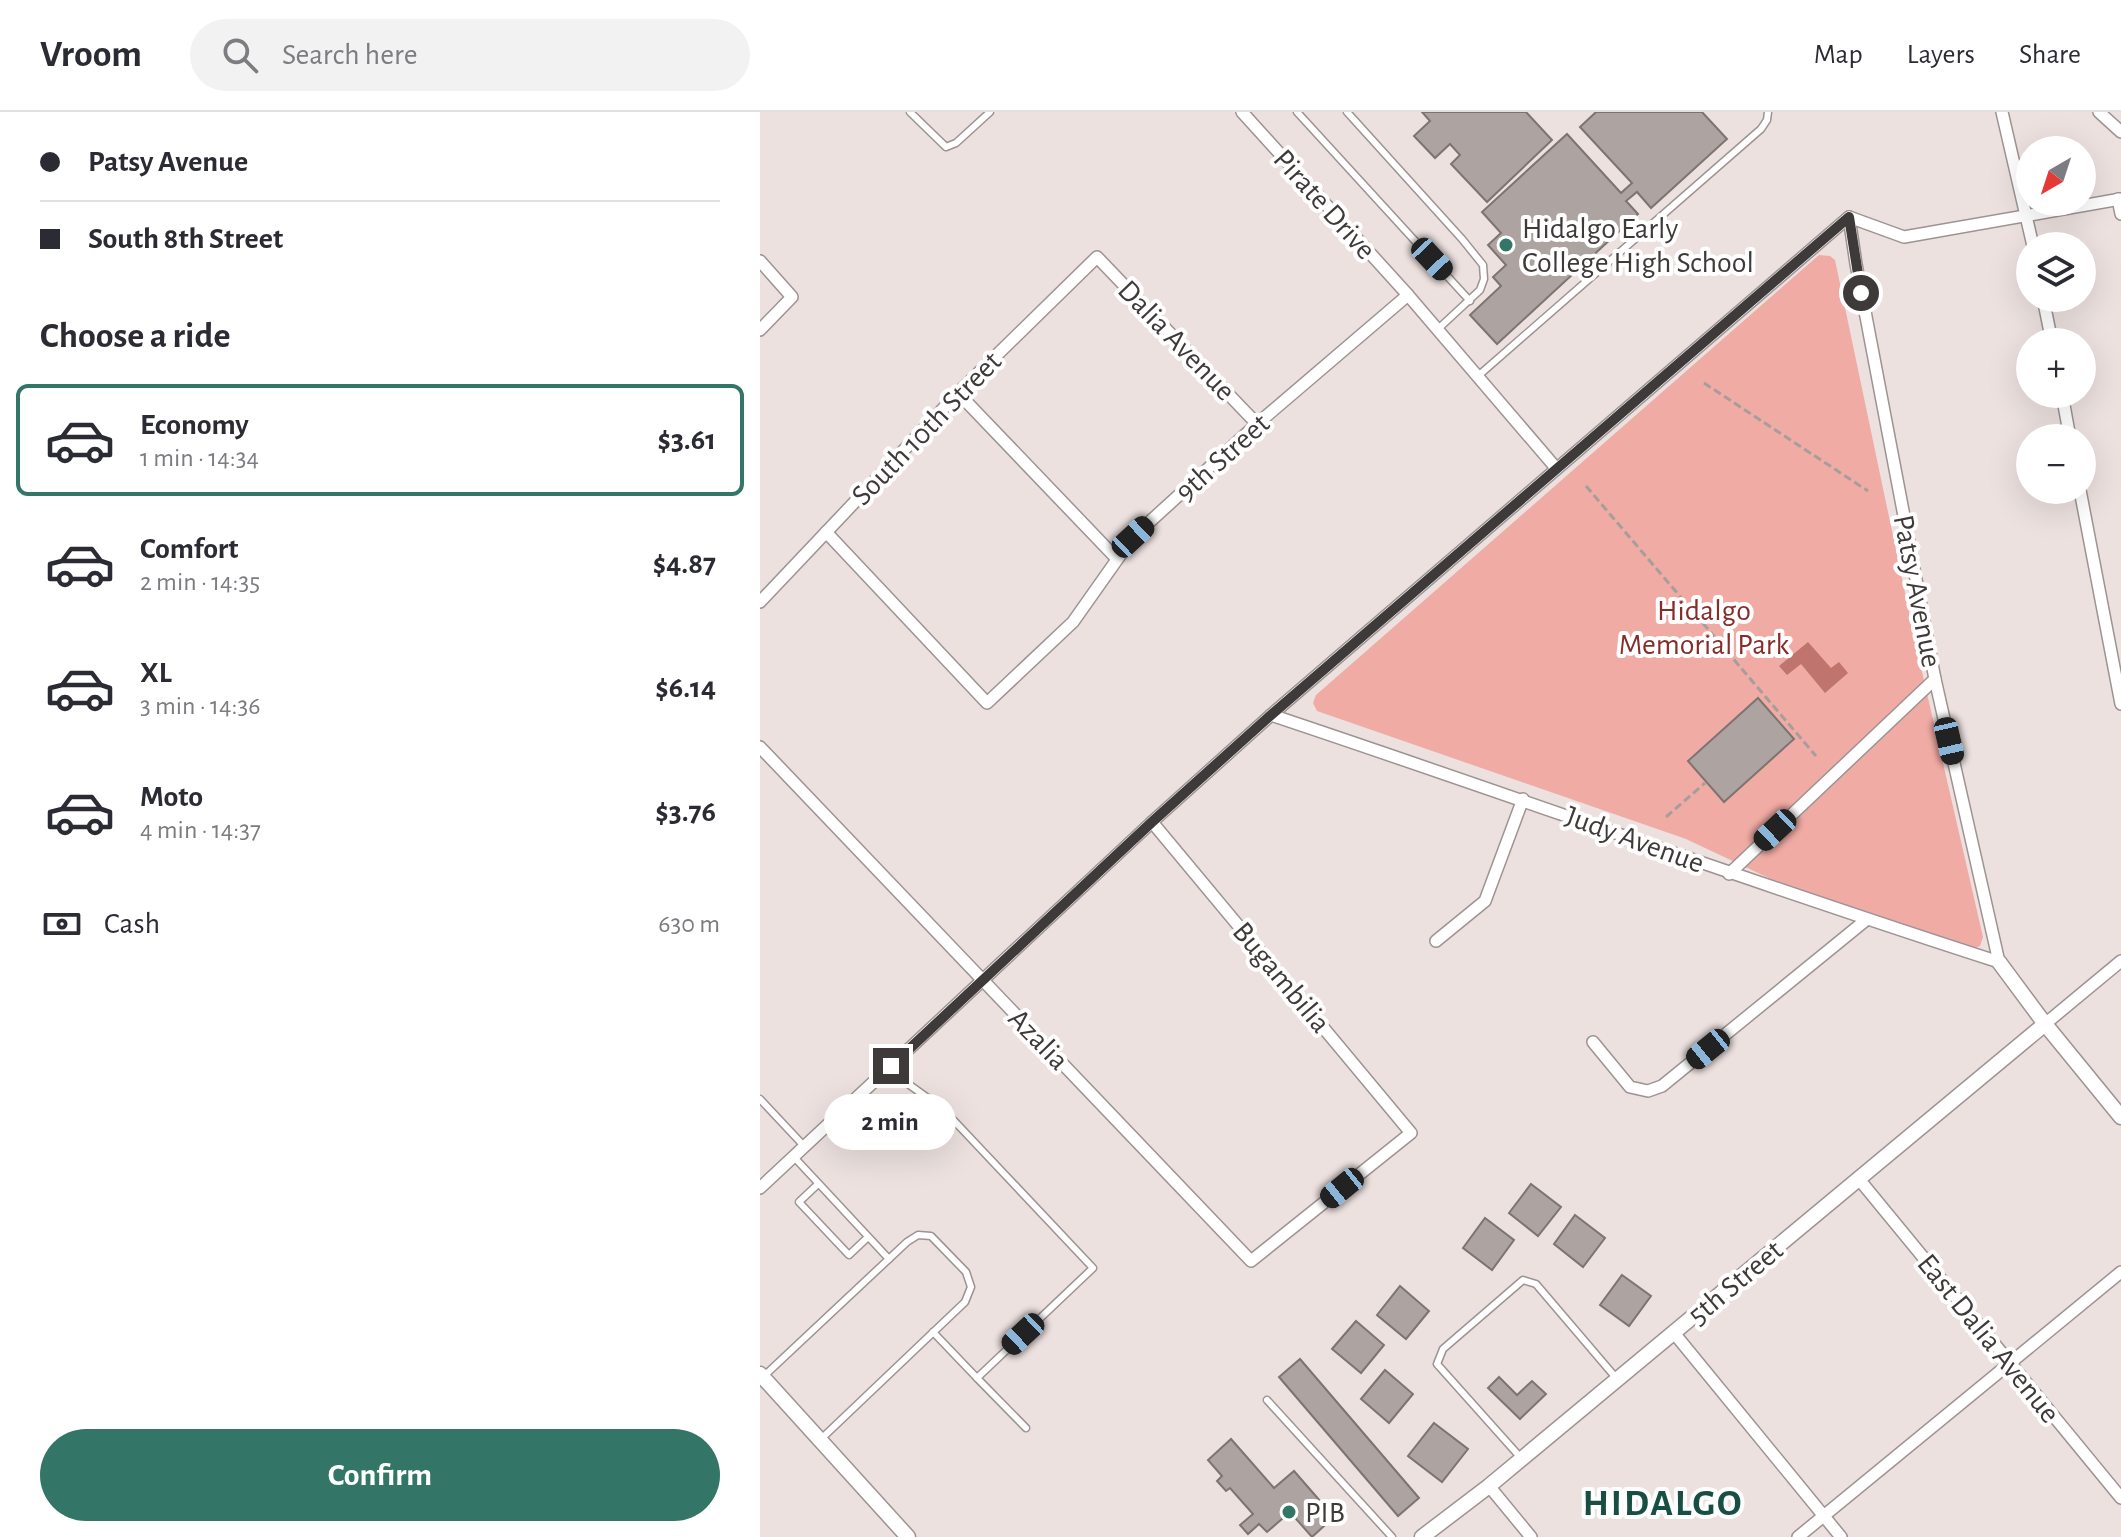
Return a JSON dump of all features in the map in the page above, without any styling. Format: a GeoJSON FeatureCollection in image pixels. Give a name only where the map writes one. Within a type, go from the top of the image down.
{"type":"FeatureCollection","features":[{"type":"Feature","properties":{"kind":"street","name":"Pirate Drive"},"geometry":{"type":"LineString","coordinates":[[1242,112],[1438,329],[1556,468]]}},
{"type":"Feature","properties":{"kind":"street"},"geometry":{"type":"LineString","coordinates":[[2002,112],[2016,169]]}},
{"type":"Feature","properties":{"kind":"street"},"geometry":{"type":"LineString","coordinates":[[2099,112],[2121,132]]}},
{"type":"Feature","properties":{"kind":"street"},"geometry":{"type":"LineString","coordinates":[[2096,203],[2119,199],[2121,214]]}},
{"type":"Feature","properties":{"kind":"street"},"geometry":{"type":"LineString","coordinates":[[760,1188],[1271,715],[1849,217],[1904,237],[2016,216]]}},
{"type":"Feature","properties":{"kind":"street","name":"Patsy Avenue"},"geometry":{"type":"LineString","coordinates":[[1849,217],[1935,679],[1999,962]]}},
{"type":"Feature","properties":{"kind":"street","name":"South 10th Street"},"geometry":{"type":"LineString","coordinates":[[760,602],[958,393],[1097,257]]}},
{"type":"Feature","properties":{"kind":"street","name":"Dalia Avenue"},"geometry":{"type":"LineString","coordinates":[[1097,257],[1257,424]]}},
{"type":"Feature","properties":{"kind":"street"},"geometry":{"type":"LineString","coordinates":[[760,261],[792,297],[760,330]]}},
{"type":"Feature","properties":{"kind":"street","name":"9th Street"},"geometry":{"type":"LineString","coordinates":[[826,532],[987,703],[1073,622],[1133,537],[1257,424],[1408,295]]}},
{"type":"Feature","properties":{"kind":"street"},"geometry":{"type":"LineString","coordinates":[[958,393],[1117,559]]}},
{"type":"Feature","properties":{"kind":"street"},"geometry":{"type":"LineString","coordinates":[[2083,504],[2121,704]]}},
{"type":"Feature","properties":{"kind":"street"},"geometry":{"type":"LineString","coordinates":[[1729,874],[1935,679]]}},
{"type":"Feature","properties":{"kind":"street","name":"Judy Avenue"},"geometry":{"type":"LineString","coordinates":[[1271,715],[1523,799],[1729,874],[1999,962]]}},
{"type":"Feature","properties":{"kind":"street","name":"Azalia"},"geometry":{"type":"LineString","coordinates":[[760,747],[1251,1261]]}},
{"type":"Feature","properties":{"kind":"street"},"geometry":{"type":"LineString","coordinates":[[1436,941],[1485,901],[1523,799]]}},
{"type":"Feature","properties":{"kind":"street","name":"Bugambilia"},"geometry":{"type":"LineString","coordinates":[[1152,822],[1411,1133],[1251,1261]]}},
{"type":"Feature","properties":{"kind":"street"},"geometry":{"type":"LineString","coordinates":[[1593,1042],[1630,1087],[1648,1091],[1662,1086],[1866,920]]}},
{"type":"Feature","properties":{"kind":"street"},"geometry":{"type":"LineString","coordinates":[[2045,1024],[2121,961]]}},
{"type":"Feature","properties":{"kind":"street"},"geometry":{"type":"LineString","coordinates":[[1999,962],[2121,1117]]}},
{"type":"Feature","properties":{"kind":"street","name":"5th Street"},"geometry":{"type":"LineString","coordinates":[[1422,1537],[1489,1486],[2045,1024]]}},
{"type":"Feature","properties":{"kind":"street","name":"East Dalia Avenue"},"geometry":{"type":"LineString","coordinates":[[1858,1178],[2121,1498]]}},
{"type":"Feature","properties":{"kind":"street"},"geometry":{"type":"LineString","coordinates":[[1798,1537],[2121,1272]]}},
{"type":"Feature","properties":{"kind":"street"},"geometry":{"type":"LineString","coordinates":[[1674,1333],[1841,1537]]}},
{"type":"Feature","properties":{"kind":"street"},"geometry":{"type":"LineString","coordinates":[[762,1376],[908,1537]]}},
{"type":"Feature","properties":{"kind":"street"},"geometry":{"type":"LineString","coordinates":[[1489,1486],[1531,1537]]}},
{"type":"Feature","properties":{"kind":"lane"},"geometry":{"type":"LineString","coordinates":[[910,112],[946,147],[956,143],[990,112]]}},
{"type":"Feature","properties":{"kind":"lane"},"geometry":{"type":"LineString","coordinates":[[1297,112],[1470,301]]}},
{"type":"Feature","properties":{"kind":"lane"},"geometry":{"type":"LineString","coordinates":[[1347,112],[1483,265],[1484,279],[1480,290],[1438,329]]}},
{"type":"Feature","properties":{"kind":"lane"},"geometry":{"type":"LineString","coordinates":[[1478,376],[1761,129],[1768,112]]}},
{"type":"Feature","properties":{"kind":"lane"},"geometry":{"type":"LineString","coordinates":[[891,1066],[904,1081],[943,1109],[1093,1268],[977,1378]]}},
{"type":"Feature","properties":{"kind":"lane"},"geometry":{"type":"LineString","coordinates":[[760,1099],[804,1146]]}},
{"type":"Feature","properties":{"kind":"lane"},"geometry":{"type":"LineString","coordinates":[[793,1156],[889,1259]]}},
{"type":"Feature","properties":{"kind":"lane"},"geometry":{"type":"LineString","coordinates":[[818,1184],[799,1202],[809,1213],[849,1255],[868,1237]]}},
{"type":"Feature","properties":{"kind":"lane"},"geometry":{"type":"LineString","coordinates":[[762,1376],[918,1235],[931,1236],[966,1272],[971,1287],[965,1302],[820,1440]]}},
{"type":"Feature","properties":{"kind":"lane"},"geometry":{"type":"LineString","coordinates":[[1521,1458],[1437,1364],[1443,1349],[1523,1280],[1536,1284],[1617,1379]]}},
{"type":"Feature","properties":{"kind":"lane"},"geometry":{"type":"LineString","coordinates":[[933,1332],[1026,1428]]}},
{"type":"Feature","properties":{"kind":"lane"},"geometry":{"type":"LineString","coordinates":[[1267,1400],[1392,1537]]}},
{"type":"Feature","properties":{"kind":"path"},"geometry":{"type":"LineString","coordinates":[[1704,383],[1868,491]]}},
{"type":"Feature","properties":{"kind":"path"},"geometry":{"type":"LineString","coordinates":[[1586,486],[1816,756]]}},
{"type":"Feature","properties":{"kind":"path"},"geometry":{"type":"LineString","coordinates":[[1666,817],[1705,783]]}},
{"type":"Feature","properties":{"kind":"green space","name":"Hidalgo Memorial Park"},"geometry":{"type":"Polygon","coordinates":[[[1819,255],[1835,260],[1917,650],[1983,937],[1980,946],[1975,948],[1775,881],[1686,839],[1317,711],[1313,703],[1316,695],[1819,255]]]}},
{"type":"Feature","properties":{"kind":"shaded area"},"geometry":{"type":"Polygon","coordinates":[[[1808,642],[1831,668],[1839,662],[1848,673],[1825,693],[1801,664],[1787,675],[1779,666],[1808,642]]]}},
{"type":"Feature","properties":{"kind":"building"},"geometry":{"type":"Polygon","coordinates":[[[1422,112],[1526,112],[1552,140],[1487,202],[1451,164],[1460,155],[1450,144],[1435,158],[1414,136],[1430,121],[1422,112]]]}},
{"type":"Feature","properties":{"kind":"building"},"geometry":{"type":"Polygon","coordinates":[[[1596,112],[1702,112],[1727,139],[1651,208],[1637,192],[1626,201],[1638,214],[1497,344],[1470,315],[1501,286],[1493,277],[1506,265],[1488,245],[1501,233],[1482,212],[1567,134],[1621,193],[1632,183],[1580,127],[1596,112]]]}},
{"type":"Feature","properties":{"kind":"building"},"geometry":{"type":"Polygon","coordinates":[[[1758,698],[1794,739],[1724,802],[1688,761],[1758,698]]]}},
{"type":"Feature","properties":{"kind":"building"},"geometry":{"type":"Polygon","coordinates":[[[1531,1184],[1561,1207],[1538,1236],[1509,1213],[1531,1184]]]}},
{"type":"Feature","properties":{"kind":"building"},"geometry":{"type":"Polygon","coordinates":[[[1575,1215],[1605,1238],[1583,1267],[1554,1244],[1575,1215]]]}},
{"type":"Feature","properties":{"kind":"building"},"geometry":{"type":"Polygon","coordinates":[[[1485,1218],[1514,1240],[1492,1270],[1463,1248],[1485,1218]]]}},
{"type":"Feature","properties":{"kind":"building"},"geometry":{"type":"Polygon","coordinates":[[[1622,1275],[1651,1296],[1629,1326],[1600,1305],[1622,1275]]]}},
{"type":"Feature","properties":{"kind":"building"},"geometry":{"type":"Polygon","coordinates":[[[1400,1286],[1429,1311],[1406,1339],[1377,1315],[1400,1286]]]}},
{"type":"Feature","properties":{"kind":"building"},"geometry":{"type":"Polygon","coordinates":[[[1356,1321],[1384,1345],[1361,1373],[1332,1349],[1356,1321]]]}},
{"type":"Feature","properties":{"kind":"building"},"geometry":{"type":"Polygon","coordinates":[[[1300,1359],[1419,1498],[1398,1516],[1279,1377],[1300,1359]]]}},
{"type":"Feature","properties":{"kind":"building"},"geometry":{"type":"Polygon","coordinates":[[[1385,1370],[1413,1394],[1389,1423],[1361,1399],[1385,1370]]]}},
{"type":"Feature","properties":{"kind":"building"},"geometry":{"type":"Polygon","coordinates":[[[1499,1377],[1517,1395],[1532,1381],[1546,1394],[1520,1419],[1488,1388],[1499,1377]]]}},
{"type":"Feature","properties":{"kind":"building"},"geometry":{"type":"Polygon","coordinates":[[[1434,1423],[1468,1449],[1442,1482],[1408,1456],[1434,1423]]]}},
{"type":"Feature","properties":{"kind":"building"},"geometry":{"type":"Polygon","coordinates":[[[1231,1439],[1274,1488],[1294,1471],[1334,1517],[1312,1537],[1290,1512],[1267,1532],[1259,1524],[1248,1534],[1240,1525],[1253,1514],[1230,1488],[1226,1491],[1217,1481],[1222,1476],[1208,1460],[1231,1439]]]}},
{"type":"Feature","properties":{"kind":"place","name":"Hidalgo Early College High School"},"geometry":{"type":"Point","coordinates":[1506,245]}},
{"type":"Feature","properties":{"kind":"place","name":"PIB"},"geometry":{"type":"Point","coordinates":[1289,1512]}},
{"type":"Feature","properties":{"kind":"district","name":"HIDALGO"},"geometry":{"type":"Point","coordinates":[1663,1502]}},
{"type":"Feature","properties":{"kind":"route"},"geometry":{"type":"LineString","coordinates":[[891,1066],[1271,715],[1849,217],[1861,293]]}}]}
